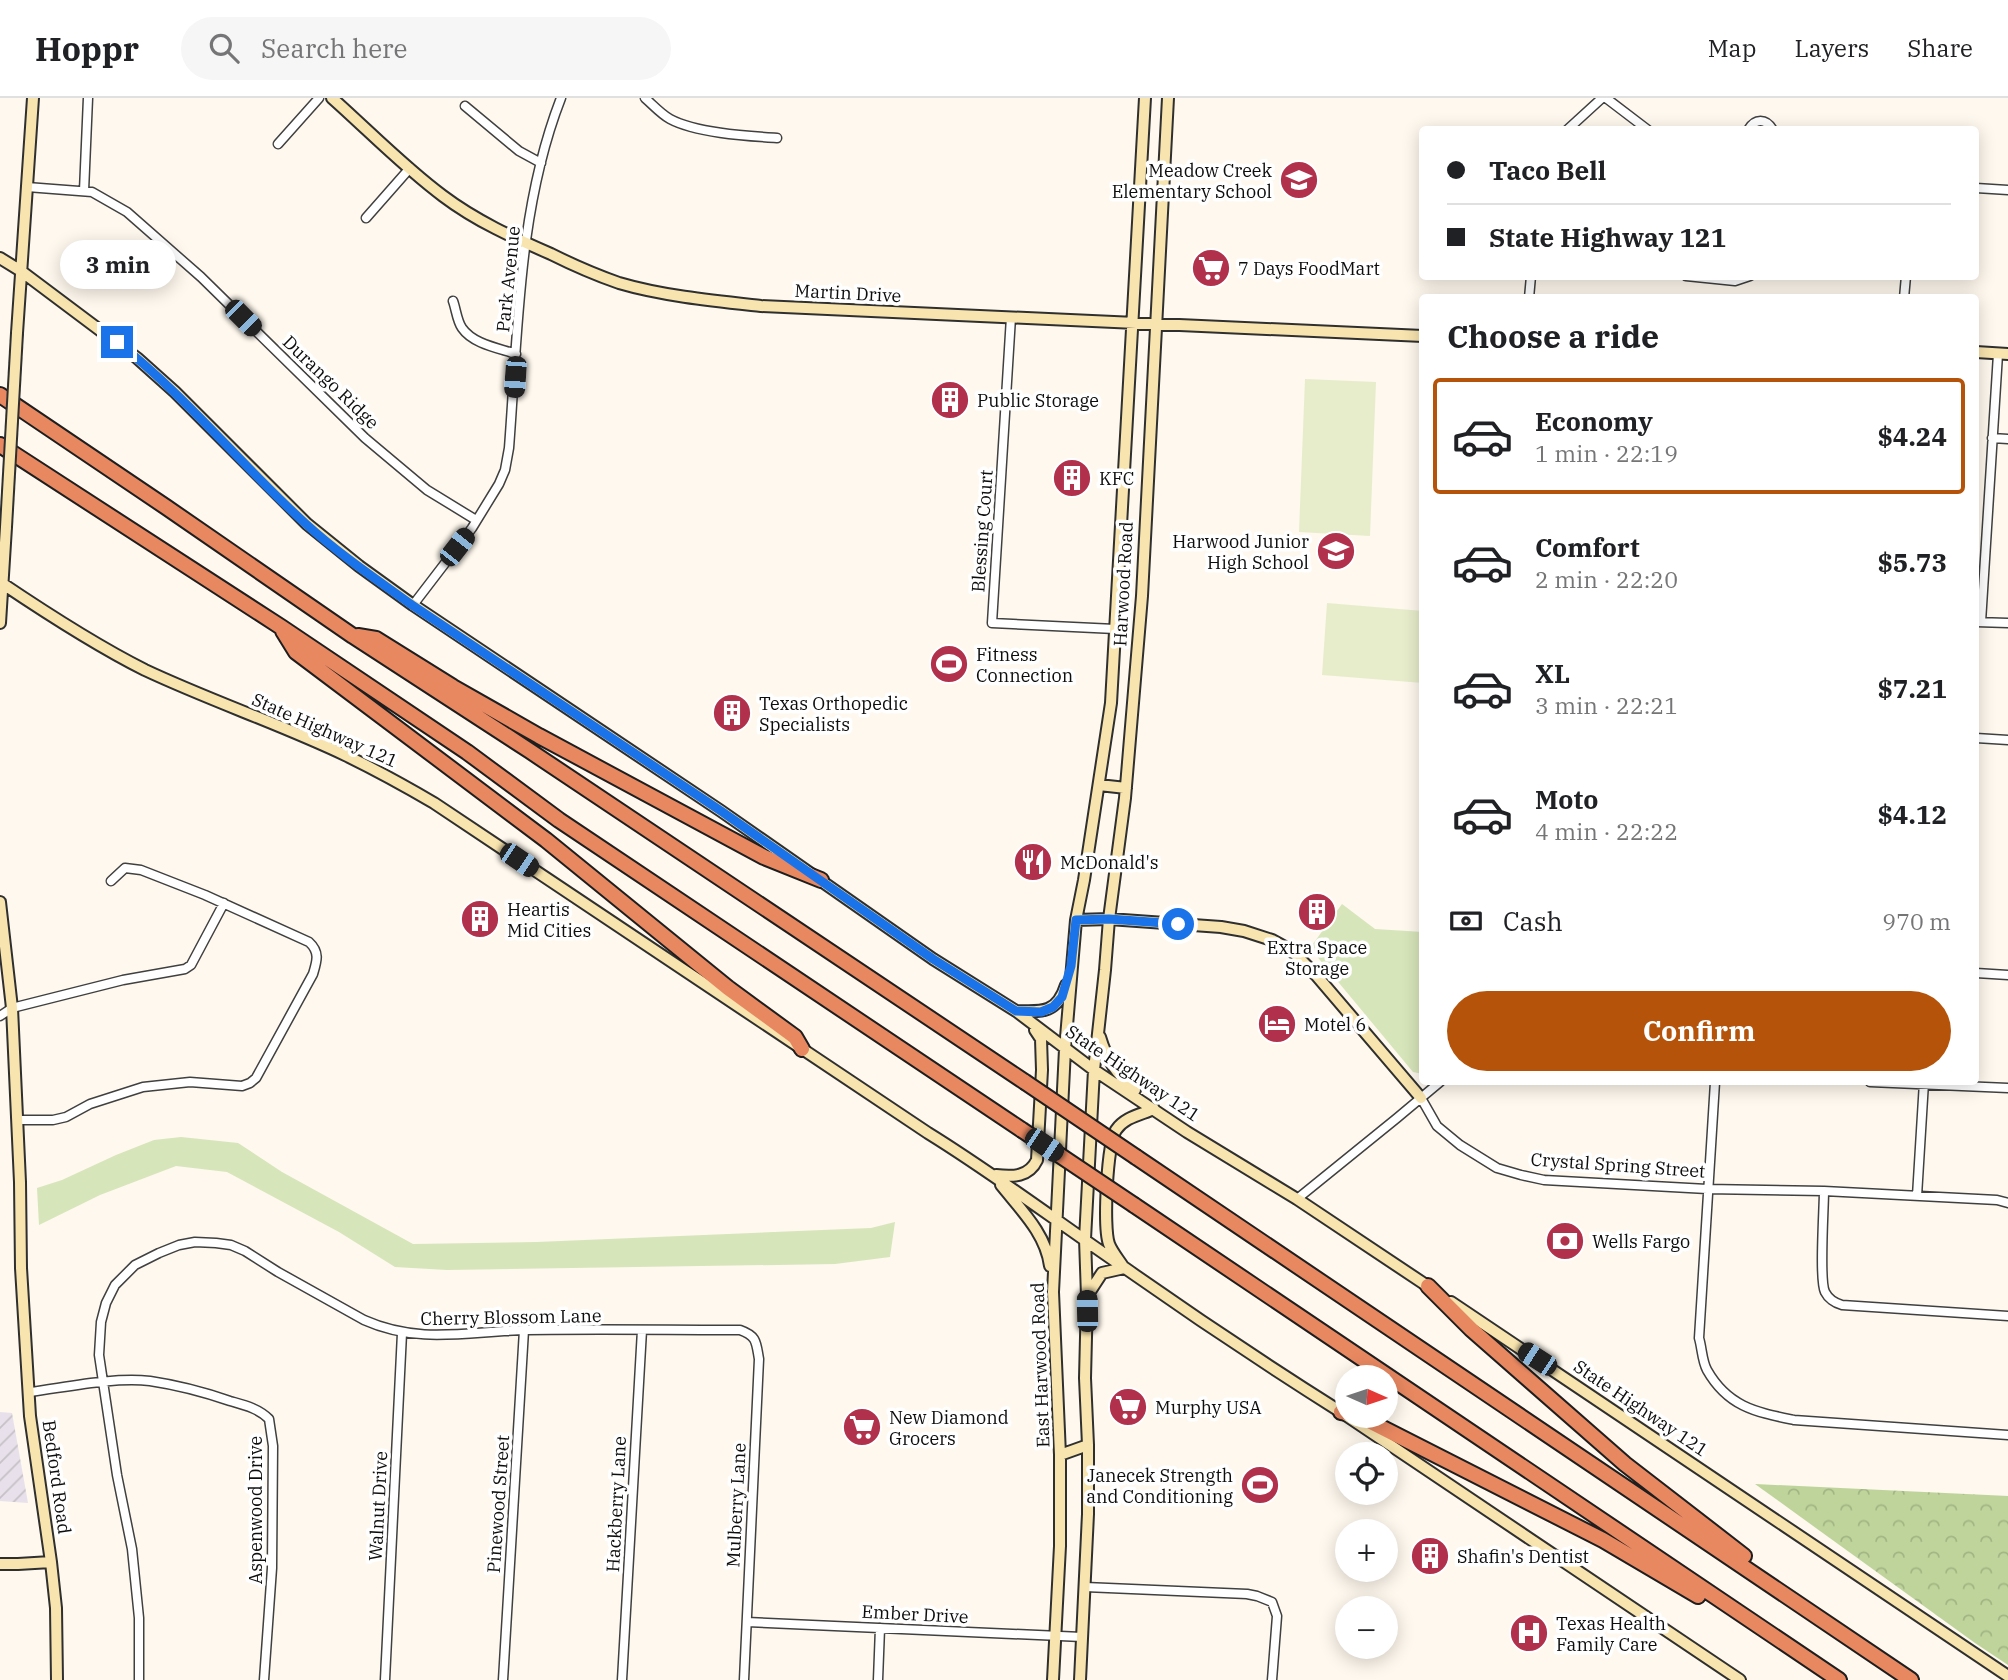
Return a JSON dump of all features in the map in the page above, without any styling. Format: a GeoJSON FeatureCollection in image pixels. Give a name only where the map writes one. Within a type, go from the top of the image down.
{"type":"FeatureCollection","features":[{"type":"Feature","properties":{"kind":"highway"},"geometry":{"type":"LineString","coordinates":[[0,395],[353,636],[530,751],[1136,1157],[1911,1680]]}},
{"type":"Feature","properties":{"kind":"highway"},"geometry":{"type":"LineString","coordinates":[[0,445],[281,626],[467,752],[559,820],[1839,1680]]}},
{"type":"Feature","properties":{"kind":"highway"},"geometry":{"type":"LineString","coordinates":[[281,626],[296,652],[546,840],[729,988],[795,1037],[802,1049]]}},
{"type":"Feature","properties":{"kind":"highway"},"geometry":{"type":"LineString","coordinates":[[353,636],[376,639],[453,687],[575,755],[764,857],[821,880]]}},
{"type":"Feature","properties":{"kind":"highway"},"geometry":{"type":"LineString","coordinates":[[1427,1286],[1471,1329],[1625,1464],[1753,1562],[1777,1588]]}},
{"type":"Feature","properties":{"kind":"highway"},"geometry":{"type":"LineString","coordinates":[[1383,1428],[1602,1540],[1708,1602],[1741,1616]]}},
{"type":"Feature","properties":{"kind":"main road"},"geometry":{"type":"LineString","coordinates":[[0,624],[33,98]]}},
{"type":"Feature","properties":{"kind":"main road","name":"Martin Drive"},"geometry":{"type":"LineString","coordinates":[[332,98],[456,205],[526,243],[621,284],[699,299],[834,310],[1419,336]]}},
{"type":"Feature","properties":{"kind":"main road","name":"Harwood Road"},"geometry":{"type":"LineString","coordinates":[[1065,1049],[1076,920],[1111,703],[1145,98]]}},
{"type":"Feature","properties":{"kind":"main road","name":"Harwood Road"},"geometry":{"type":"LineString","coordinates":[[1094,1070],[1109,919],[1126,788],[1139,631],[1168,98]]}},
{"type":"Feature","properties":{"kind":"main road"},"geometry":{"type":"LineString","coordinates":[[1140,200],[1163,201]]}},
{"type":"Feature","properties":{"kind":"main road","name":"State Highway 121"},"geometry":{"type":"LineString","coordinates":[[0,258],[137,358],[175,392],[307,524],[412,605],[821,880],[933,959],[1016,1011],[1094,1070],[1297,1199],[2008,1676]]}},
{"type":"Feature","properties":{"kind":"main road"},"geometry":{"type":"LineString","coordinates":[[1979,352],[2003,354]]}},
{"type":"Feature","properties":{"kind":"main road"},"geometry":{"type":"LineString","coordinates":[[1124,482],[1146,489]]}},
{"type":"Feature","properties":{"kind":"main road","name":"State Highway 121"},"geometry":{"type":"LineString","coordinates":[[1,582],[89,639],[142,668],[188,690],[343,754],[423,797],[993,1175],[1124,1268],[1282,1375],[1335,1407]]}},
{"type":"Feature","properties":{"kind":"main road"},"geometry":{"type":"LineString","coordinates":[[1115,629],[1139,631]]}},
{"type":"Feature","properties":{"kind":"main road"},"geometry":{"type":"LineString","coordinates":[[1098,785],[1126,788]]}},
{"type":"Feature","properties":{"kind":"main road","name":"Bedford Road"},"geometry":{"type":"LineString","coordinates":[[0,902],[12,1008],[18,1120],[21,1268],[30,1416],[56,1608],[57,1680]]}},
{"type":"Feature","properties":{"kind":"main road","name":"Crystal Spring Street"},"geometry":{"type":"LineString","coordinates":[[1076,920],[1109,919],[1221,927],[1272,940],[1292,951],[1316,975],[1421,1098]]}},
{"type":"Feature","properties":{"kind":"main road"},"geometry":{"type":"LineString","coordinates":[[1016,1011],[1041,1012],[1053,1007],[1062,997],[1071,966]]}},
{"type":"Feature","properties":{"kind":"main road"},"geometry":{"type":"LineString","coordinates":[[993,1175],[1012,1177],[1025,1173],[1034,1167],[1037,1160],[1041,1039],[1016,1011]]}},
{"type":"Feature","properties":{"kind":"main road"},"geometry":{"type":"LineString","coordinates":[[1087,1296],[1102,1273],[1124,1268],[1108,1244],[1108,1154],[1114,1132],[1124,1120],[1154,1109],[1118,1074],[1105,1051],[1099,1032]]}},
{"type":"Feature","properties":{"kind":"main road","name":"East Harwood Road"},"geometry":{"type":"LineString","coordinates":[[1053,1680],[1060,1546],[1060,1455],[1053,1292],[1065,1049]]}},
{"type":"Feature","properties":{"kind":"main road"},"geometry":{"type":"LineString","coordinates":[[1080,1680],[1088,1514],[1084,1378],[1087,1296],[1085,1239],[1094,1070]]}},
{"type":"Feature","properties":{"kind":"main road"},"geometry":{"type":"LineString","coordinates":[[993,1175],[1037,1230],[1048,1254],[1053,1292]]}},
{"type":"Feature","properties":{"kind":"main road","name":"State Highway 121"},"geometry":{"type":"LineString","coordinates":[[1366,1428],[1740,1680]]}},
{"type":"Feature","properties":{"kind":"main road"},"geometry":{"type":"LineString","coordinates":[[1060,1455],[1088,1446]]}},
{"type":"Feature","properties":{"kind":"main road"},"geometry":{"type":"LineString","coordinates":[[0,1563],[51,1562]]}},
{"type":"Feature","properties":{"kind":"street"},"geometry":{"type":"LineString","coordinates":[[84,191],[88,98]]}},
{"type":"Feature","properties":{"kind":"street"},"geometry":{"type":"LineString","coordinates":[[278,144],[319,98]]}},
{"type":"Feature","properties":{"kind":"street","name":"Park Avenue"},"geometry":{"type":"LineString","coordinates":[[412,605],[477,520],[505,470],[526,243],[541,163],[561,98]]}},
{"type":"Feature","properties":{"kind":"street"},"geometry":{"type":"LineString","coordinates":[[645,98],[668,118],[689,127],[750,137],[777,138]]}},
{"type":"Feature","properties":{"kind":"street"},"geometry":{"type":"LineString","coordinates":[[1572,126],[1604,98],[1642,126]]}},
{"type":"Feature","properties":{"kind":"street"},"geometry":{"type":"LineString","coordinates":[[465,106],[519,151],[541,163]]}},
{"type":"Feature","properties":{"kind":"street"},"geometry":{"type":"LineString","coordinates":[[1750,126],[1758,121],[1770,126]]}},
{"type":"Feature","properties":{"kind":"street"},"geometry":{"type":"LineString","coordinates":[[366,218],[411,168]]}},
{"type":"Feature","properties":{"kind":"street","name":"Durango Ridge"},"geometry":{"type":"LineString","coordinates":[[27,187],[92,192],[127,212],[201,277],[365,438],[427,490],[477,520]]}},
{"type":"Feature","properties":{"kind":"street"},"geometry":{"type":"LineString","coordinates":[[1979,188],[2008,190]]}},
{"type":"Feature","properties":{"kind":"street"},"geometry":{"type":"LineString","coordinates":[[453,301],[462,329],[483,343],[516,354]]}},
{"type":"Feature","properties":{"kind":"street","name":"Blessing Court"},"geometry":{"type":"LineString","coordinates":[[1011,317],[992,623],[1115,629]]}},
{"type":"Feature","properties":{"kind":"street"},"geometry":{"type":"LineString","coordinates":[[2003,354],[1992,438],[1979,622],[2008,623]]}},
{"type":"Feature","properties":{"kind":"street"},"geometry":{"type":"LineString","coordinates":[[1992,438],[2008,439]]}},
{"type":"Feature","properties":{"kind":"street"},"geometry":{"type":"LineString","coordinates":[[1979,738],[2008,740]]}},
{"type":"Feature","properties":{"kind":"street"},"geometry":{"type":"LineString","coordinates":[[18,1120],[53,1120],[66,1117],[90,1104],[155,1085],[190,1082],[233,1086],[250,1083],[256,1078],[313,974],[317,956],[315,947],[309,942],[224,903],[141,870],[125,868],[111,881]]}},
{"type":"Feature","properties":{"kind":"street"},"geometry":{"type":"LineString","coordinates":[[0,1016],[12,1008],[123,980],[185,969],[191,964],[224,903]]}},
{"type":"Feature","properties":{"kind":"street"},"geometry":{"type":"LineString","coordinates":[[1979,973],[2008,975]]}},
{"type":"Feature","properties":{"kind":"street"},"geometry":{"type":"LineString","coordinates":[[0,1005],[12,1008]]}},
{"type":"Feature","properties":{"kind":"street"},"geometry":{"type":"LineString","coordinates":[[1297,1199],[1436,1085]]}},
{"type":"Feature","properties":{"kind":"street"},"geometry":{"type":"LineString","coordinates":[[1715,1085],[1699,1338],[1706,1368],[1722,1390],[1738,1405],[1763,1414],[1794,1420],[2008,1435]]}},
{"type":"Feature","properties":{"kind":"street"},"geometry":{"type":"LineString","coordinates":[[1917,1196],[1924,1085]]}},
{"type":"Feature","properties":{"kind":"street"},"geometry":{"type":"LineString","coordinates":[[1958,1085],[2008,1088]]}},
{"type":"Feature","properties":{"kind":"street","name":"Crystal Spring Street"},"geometry":{"type":"LineString","coordinates":[[1421,1098],[1437,1126],[1460,1145],[1497,1168],[1544,1180],[1707,1189],[1824,1191],[1997,1200],[2008,1203]]}},
{"type":"Feature","properties":{"kind":"street"},"geometry":{"type":"LineString","coordinates":[[1824,1191],[1824,1291],[1834,1303],[2008,1316]]}},
{"type":"Feature","properties":{"kind":"street","name":"Cherry Blossom Lane"},"geometry":{"type":"LineString","coordinates":[[139,1680],[139,1618],[132,1549],[117,1475],[99,1355],[101,1322],[106,1303],[115,1285],[135,1265],[178,1245],[195,1242],[231,1245],[364,1320],[383,1329],[402,1333],[441,1336],[524,1330],[740,1330],[750,1334]]}},
{"type":"Feature","properties":{"kind":"street","name":"Pinewood Street"},"geometry":{"type":"LineString","coordinates":[[503,1680],[524,1330]]}},
{"type":"Feature","properties":{"kind":"street","name":"Hackberry Lane"},"geometry":{"type":"LineString","coordinates":[[622,1680],[642,1330]]}},
{"type":"Feature","properties":{"kind":"street","name":"Walnut Drive"},"geometry":{"type":"LineString","coordinates":[[385,1680],[402,1333]]}},
{"type":"Feature","properties":{"kind":"street","name":"Mulberry Lane"},"geometry":{"type":"LineString","coordinates":[[744,1680],[758,1360],[757,1346],[750,1334]]}},
{"type":"Feature","properties":{"kind":"street","name":"Aspenwood Drive"},"geometry":{"type":"LineString","coordinates":[[30,1392],[103,1383],[148,1381],[189,1389],[257,1410],[269,1419],[273,1446],[272,1568],[264,1680]]}},
{"type":"Feature","properties":{"kind":"street"},"geometry":{"type":"LineString","coordinates":[[1085,1587],[1247,1594],[1266,1599],[1272,1602],[1277,1616],[1272,1680]]}},
{"type":"Feature","properties":{"kind":"street","name":"Ember Drive"},"geometry":{"type":"LineString","coordinates":[[747,1622],[1082,1637]]}},
{"type":"Feature","properties":{"kind":"street"},"geometry":{"type":"LineString","coordinates":[[878,1680],[880,1628]]}},
{"type":"Feature","properties":{"kind":"shaded area"},"geometry":{"type":"Polygon","coordinates":[[[0,1412],[12,1413],[28,1503],[0,1501],[0,1412]]]}},
{"type":"Feature","properties":{"kind":"green space"},"geometry":{"type":"Polygon","coordinates":[[[1305,379],[1376,382],[1370,536],[1299,532],[1305,379]]]}},
{"type":"Feature","properties":{"kind":"green space"},"geometry":{"type":"Polygon","coordinates":[[[1327,603],[1419,611],[1419,683],[1322,675],[1327,603]]]}},
{"type":"Feature","properties":{"kind":"green space"},"geometry":{"type":"Polygon","coordinates":[[[1342,904],[1375,929],[1419,932],[1419,1073],[1413,1072],[1310,948],[1342,904]]]}},
{"type":"Feature","properties":{"kind":"green space"},"geometry":{"type":"Polygon","coordinates":[[[181,1137],[238,1143],[282,1172],[413,1244],[537,1242],[871,1228],[895,1222],[890,1257],[835,1264],[447,1270],[395,1267],[339,1232],[227,1172],[176,1166],[100,1195],[39,1225],[37,1188],[154,1140],[181,1137]]]}},
{"type":"Feature","properties":{"kind":"green space"},"geometry":{"type":"Polygon","coordinates":[[[1755,1484],[2008,1496],[2008,1665],[1975,1643],[1755,1484]]]}},
{"type":"Feature","properties":{"kind":"place","name":"Meadow Creek Elementary School"},"geometry":{"type":"Point","coordinates":[1299,180]}},
{"type":"Feature","properties":{"kind":"place","name":"7 Days FoodMart"},"geometry":{"type":"Point","coordinates":[1211,268]}},
{"type":"Feature","properties":{"kind":"place","name":"Public Storage"},"geometry":{"type":"Point","coordinates":[950,400]}},
{"type":"Feature","properties":{"kind":"place","name":"KFC"},"geometry":{"type":"Point","coordinates":[1072,478]}},
{"type":"Feature","properties":{"kind":"place","name":"Harwood Junior High School"},"geometry":{"type":"Point","coordinates":[1336,551]}},
{"type":"Feature","properties":{"kind":"place","name":"Fitness Connection"},"geometry":{"type":"Point","coordinates":[949,664]}},
{"type":"Feature","properties":{"kind":"place","name":"Texas Orthopedic Specialists"},"geometry":{"type":"Point","coordinates":[732,713]}},
{"type":"Feature","properties":{"kind":"place","name":"McDonald's"},"geometry":{"type":"Point","coordinates":[1033,862]}},
{"type":"Feature","properties":{"kind":"place","name":"Extra Space Storage"},"geometry":{"type":"Point","coordinates":[1317,912]}},
{"type":"Feature","properties":{"kind":"place","name":"Heartis Mid Cities"},"geometry":{"type":"Point","coordinates":[480,919]}},
{"type":"Feature","properties":{"kind":"place","name":"Motel 6"},"geometry":{"type":"Point","coordinates":[1277,1024]}},
{"type":"Feature","properties":{"kind":"place","name":"Wells Fargo"},"geometry":{"type":"Point","coordinates":[1565,1241]}},
{"type":"Feature","properties":{"kind":"place","name":"Murphy USA"},"geometry":{"type":"Point","coordinates":[1128,1407]}},
{"type":"Feature","properties":{"kind":"place","name":"New Diamond Grocers"},"geometry":{"type":"Point","coordinates":[862,1427]}},
{"type":"Feature","properties":{"kind":"place","name":"Janecek Strength and Conditioning"},"geometry":{"type":"Point","coordinates":[1260,1485]}},
{"type":"Feature","properties":{"kind":"place","name":"Shafin's Dentist"},"geometry":{"type":"Point","coordinates":[1430,1556]}},
{"type":"Feature","properties":{"kind":"place","name":"Texas Health Family Care"},"geometry":{"type":"Point","coordinates":[1529,1633]}},
{"type":"Feature","properties":{"kind":"route"},"geometry":{"type":"LineString","coordinates":[[117,342],[175,392],[307,524],[359,566],[412,605],[755,834],[933,959],[1016,1011],[1041,1012],[1053,1007],[1062,997],[1071,966],[1076,920],[1109,919],[1178,924]]}}]}
